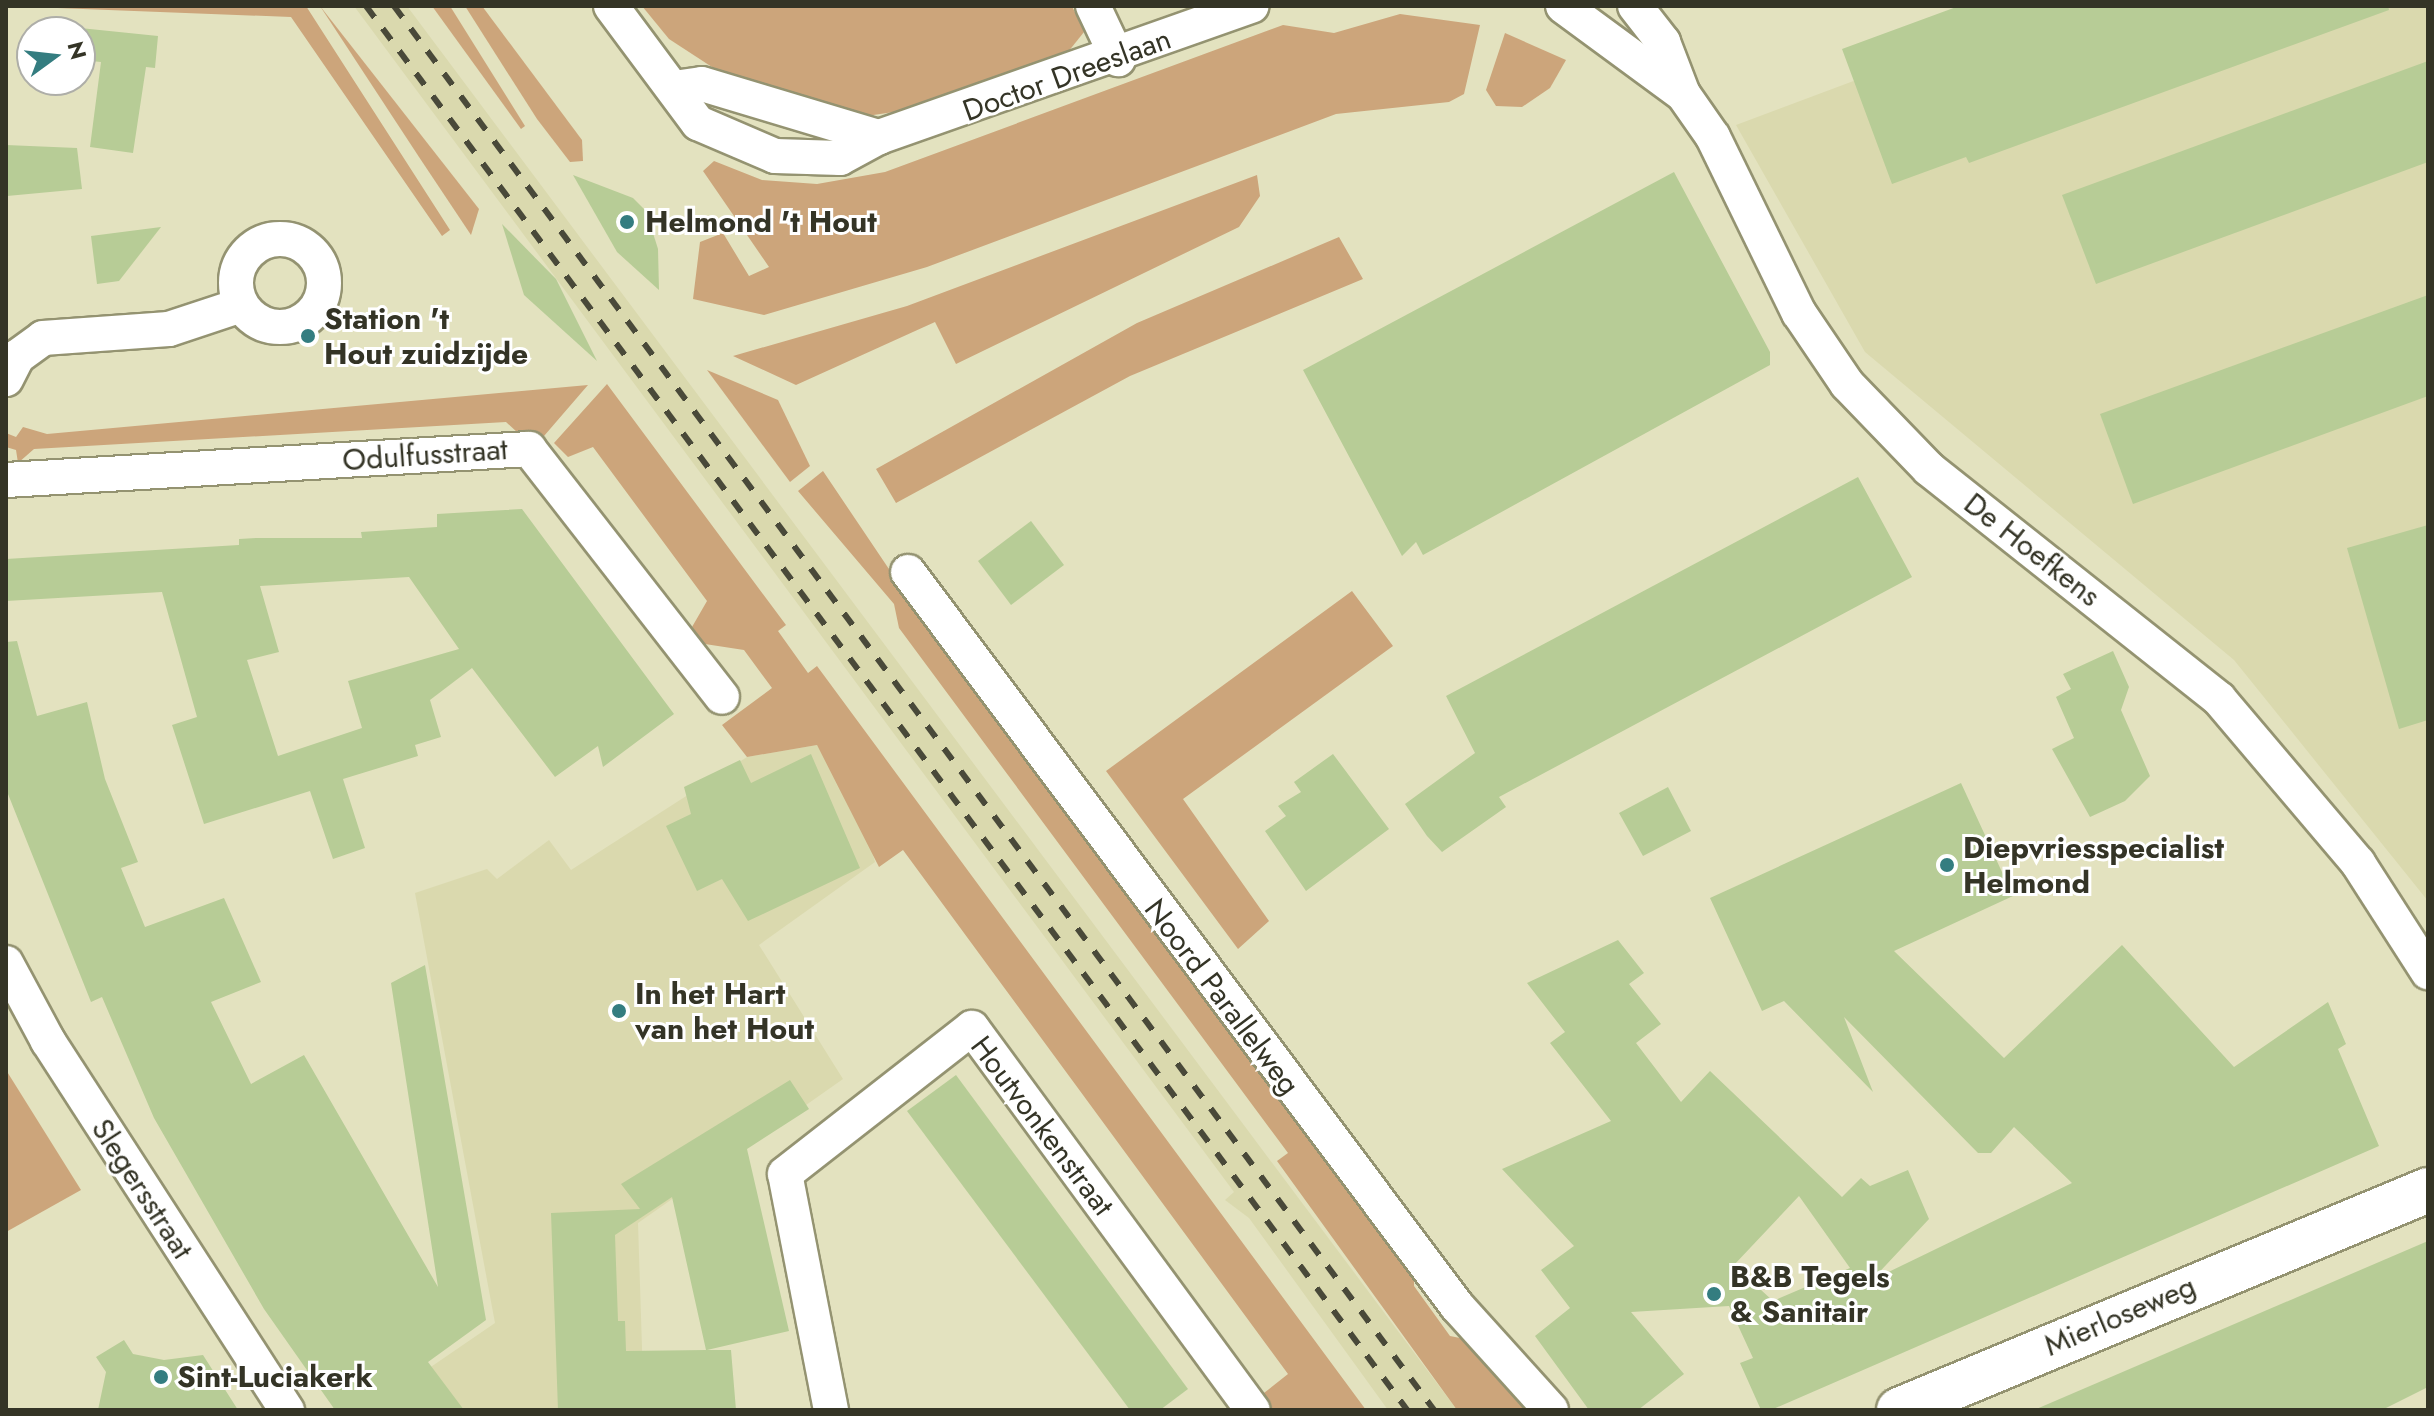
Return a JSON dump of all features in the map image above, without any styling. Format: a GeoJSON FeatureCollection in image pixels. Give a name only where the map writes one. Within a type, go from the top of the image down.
{"type":"FeatureCollection","features":[{"type":"Feature","properties":{"kind":"street","name":"Doctor Dreeslaan"},"geometry":{"type":"LineString","coordinates":[[611,6],[674,88],[702,84],[879,137],[1118,59],[1252,6]]}},
{"type":"Feature","properties":{"kind":"street"},"geometry":{"type":"LineString","coordinates":[[1093,6],[1118,59]]}},
{"type":"Feature","properties":{"kind":"street","name":"De Hoefkens"},"geometry":{"type":"LineString","coordinates":[[1635,6],[1663,42],[1683,94],[1713,137],[1799,313],[1847,384],[1929,469],[2219,699],[2358,863],[2428,972]]}},
{"type":"Feature","properties":{"kind":"street","name":"De Hoefkens"},"geometry":{"type":"LineString","coordinates":[[1572,8],[1683,94]]}},
{"type":"Feature","properties":{"kind":"street"},"geometry":{"type":"LineString","coordinates":[[6,379],[17,357],[43,338],[169,329],[241,305]]}},
{"type":"Feature","properties":{"kind":"street","name":"Odulfusstraat"},"geometry":{"type":"LineString","coordinates":[[6,480],[529,449],[722,697]]}},
{"type":"Feature","properties":{"kind":"street","name":"Noord Parallelweg"},"geometry":{"type":"LineString","coordinates":[[908,572],[1457,1306],[1551,1410]]}},
{"type":"Feature","properties":{"kind":"street","name":"Slegersstraat"},"geometry":{"type":"LineString","coordinates":[[6,963],[48,1041],[287,1410]]}},
{"type":"Feature","properties":{"kind":"street","name":"Houtvonkenstraat"},"geometry":{"type":"LineString","coordinates":[[831,1410],[785,1174],[972,1028],[1253,1410]]}},
{"type":"Feature","properties":{"kind":"street","name":"Mierloseweg"},"geometry":{"type":"LineString","coordinates":[[2340,1222],[2428,1158]]}},
{"type":"Feature","properties":{"kind":"street","name":"Mierloseweg"},"geometry":{"type":"LineString","coordinates":[[1899,1410],[2340,1222],[2428,1190]]}},
{"type":"Feature","properties":{"kind":"shaded area"},"geometry":{"type":"Polygon","coordinates":[[[6,6],[306,6],[450,230],[442,236],[291,17],[6,6]]]}},
{"type":"Feature","properties":{"kind":"shaded area"},"geometry":{"type":"Polygon","coordinates":[[[320,6],[479,209],[471,235],[419,157],[320,6]]]}},
{"type":"Feature","properties":{"kind":"shaded area"},"geometry":{"type":"Polygon","coordinates":[[[354,6],[407,6],[1457,1410],[1388,1410],[1249,1218],[1225,1200],[1234,1192],[354,6]]]}},
{"type":"Feature","properties":{"kind":"shaded area"},"geometry":{"type":"Polygon","coordinates":[[[432,6],[450,6],[525,126],[521,129],[432,6]]]}},
{"type":"Feature","properties":{"kind":"shaded area"},"geometry":{"type":"Polygon","coordinates":[[[465,6],[482,6],[582,140],[583,161],[570,162],[537,119],[465,6]]]}},
{"type":"Feature","properties":{"kind":"shaded area"},"geometry":{"type":"Polygon","coordinates":[[[642,6],[1072,6],[1084,32],[1064,57],[927,107],[860,117],[735,82],[669,39],[642,6]]]}},
{"type":"Feature","properties":{"kind":"shaded area"},"geometry":{"type":"Polygon","coordinates":[[[2054,6],[2428,6],[2428,901],[2234,660],[1865,352],[1736,125],[2054,6]]]}},
{"type":"Feature","properties":{"kind":"shaded area"},"geometry":{"type":"Polygon","coordinates":[[[1400,14],[1480,25],[1464,94],[1449,102],[1336,114],[927,267],[764,315],[693,299],[700,242],[723,233],[749,276],[769,267],[703,171],[714,161],[762,180],[817,184],[885,172],[1283,25],[1334,33],[1400,14]]]}},
{"type":"Feature","properties":{"kind":"shaded area"},"geometry":{"type":"Polygon","coordinates":[[[1505,33],[1566,60],[1550,88],[1522,107],[1496,106],[1486,90],[1505,33]]]}},
{"type":"Feature","properties":{"kind":"shaded area"},"geometry":{"type":"Polygon","coordinates":[[[1257,175],[1260,196],[1239,227],[956,364],[935,322],[796,385],[733,356],[907,306],[1257,175]]]}},
{"type":"Feature","properties":{"kind":"shaded area"},"geometry":{"type":"Polygon","coordinates":[[[1339,237],[1363,279],[1130,376],[896,503],[876,469],[1137,323],[1339,237]]]}},
{"type":"Feature","properties":{"kind":"shaded area"},"geometry":{"type":"Polygon","coordinates":[[[707,370],[778,400],[810,466],[790,482],[707,370]]]}},
{"type":"Feature","properties":{"kind":"shaded area"},"geometry":{"type":"Polygon","coordinates":[[[607,384],[786,625],[778,631],[808,673],[817,666],[1366,1410],[1260,1410],[1264,1393],[1288,1374],[903,850],[879,867],[817,745],[747,757],[722,725],[772,688],[744,650],[705,644],[692,627],[707,601],[593,447],[568,457],[554,443],[607,384]]]}},
{"type":"Feature","properties":{"kind":"shaded area"},"geometry":{"type":"Polygon","coordinates":[[[588,385],[544,436],[518,433],[506,422],[34,449],[18,463],[16,450],[6,447],[6,433],[16,437],[23,427],[47,434],[588,385]]]}},
{"type":"Feature","properties":{"kind":"shaded area"},"geometry":{"type":"Polygon","coordinates":[[[823,471],[932,633],[1414,1273],[1414,1286],[1450,1336],[1465,1339],[1529,1410],[1457,1410],[1277,1161],[1288,1153],[899,628],[894,604],[798,491],[823,471]]]}},
{"type":"Feature","properties":{"kind":"shaded area"},"geometry":{"type":"Polygon","coordinates":[[[1352,591],[1393,646],[1183,799],[1269,921],[1238,949],[1106,771],[1352,591]]]}},
{"type":"Feature","properties":{"kind":"shaded area","name":"In het Hart van het Hout"},"geometry":{"type":"Polygon","coordinates":[[[817,745],[866,830],[875,862],[759,945],[843,1079],[638,1223],[644,1410],[368,1410],[495,1323],[415,893],[487,869],[497,879],[549,840],[571,870],[747,757],[817,745]]]}},
{"type":"Feature","properties":{"kind":"shaded area"},"geometry":{"type":"Polygon","coordinates":[[[6,1070],[81,1190],[6,1232],[6,1070]]]}},
{"type":"Feature","properties":{"kind":"building"},"geometry":{"type":"Polygon","coordinates":[[[1959,6],[2388,6],[2389,10],[1969,163],[1966,157],[1892,184],[1842,49],[1959,6]]]}},
{"type":"Feature","properties":{"kind":"building"},"geometry":{"type":"Polygon","coordinates":[[[96,30],[158,36],[155,68],[146,67],[133,153],[90,147],[101,62],[96,62],[96,30]]]}},
{"type":"Feature","properties":{"kind":"building"},"geometry":{"type":"Polygon","coordinates":[[[2428,61],[2428,162],[2096,284],[2062,195],[2428,61]]]}},
{"type":"Feature","properties":{"kind":"building"},"geometry":{"type":"Polygon","coordinates":[[[6,145],[77,148],[82,189],[7,196],[6,145]]]}},
{"type":"Feature","properties":{"kind":"building"},"geometry":{"type":"Polygon","coordinates":[[[1674,172],[1770,352],[1770,365],[1423,555],[1416,542],[1402,556],[1303,370],[1674,172]]]}},
{"type":"Feature","properties":{"kind":"building"},"geometry":{"type":"Polygon","coordinates":[[[573,175],[633,198],[646,211],[658,249],[659,290],[617,252],[573,175]]]}},
{"type":"Feature","properties":{"kind":"building"},"geometry":{"type":"Polygon","coordinates":[[[502,224],[556,279],[597,361],[524,295],[502,224]]]}},
{"type":"Feature","properties":{"kind":"building"},"geometry":{"type":"Polygon","coordinates":[[[161,227],[119,281],[97,284],[91,236],[161,227]]]}},
{"type":"Feature","properties":{"kind":"building"},"geometry":{"type":"Polygon","coordinates":[[[2428,295],[2428,396],[2133,504],[2100,414],[2428,295]]]}},
{"type":"Feature","properties":{"kind":"building"},"geometry":{"type":"Polygon","coordinates":[[[1858,477],[1912,577],[1499,797],[1506,807],[1442,852],[1427,836],[1405,804],[1475,753],[1446,696],[1858,477]]]}},
{"type":"Feature","properties":{"kind":"building"},"geometry":{"type":"Polygon","coordinates":[[[522,509],[674,714],[603,767],[598,746],[555,777],[472,668],[430,700],[441,737],[415,745],[418,756],[343,779],[365,848],[333,859],[310,791],[204,824],[172,725],[197,717],[162,592],[6,601],[6,559],[239,545],[239,539],[362,538],[361,532],[437,527],[437,514],[522,509]],[[409,577],[260,586],[279,652],[247,660],[278,756],[362,728],[348,681],[459,649],[409,577]]]}},
{"type":"Feature","properties":{"kind":"building"},"geometry":{"type":"Polygon","coordinates":[[[1031,521],[1064,565],[1011,605],[978,561],[1031,521]]]}},
{"type":"Feature","properties":{"kind":"building"},"geometry":{"type":"Polygon","coordinates":[[[2428,525],[2428,720],[2399,729],[2347,548],[2428,525]]]}},
{"type":"Feature","properties":{"kind":"building"},"geometry":{"type":"Polygon","coordinates":[[[17,641],[37,716],[87,702],[105,779],[138,862],[121,868],[145,927],[224,898],[261,982],[211,1002],[251,1084],[304,1055],[438,1287],[391,983],[425,965],[486,1320],[428,1362],[464,1410],[335,1410],[264,1309],[154,1118],[102,997],[91,1002],[6,789],[6,642],[17,641]]]}},
{"type":"Feature","properties":{"kind":"building"},"geometry":{"type":"Polygon","coordinates":[[[2113,651],[2129,687],[2121,710],[2150,776],[2125,801],[2090,817],[2052,749],[2074,738],[2056,697],[2071,689],[2063,674],[2113,651]]]}},
{"type":"Feature","properties":{"kind":"building"},"geometry":{"type":"Polygon","coordinates":[[[811,754],[860,868],[748,921],[722,879],[697,891],[666,826],[691,814],[684,787],[740,760],[751,783],[811,754]]]}},
{"type":"Feature","properties":{"kind":"building"},"geometry":{"type":"Polygon","coordinates":[[[1333,754],[1389,829],[1306,891],[1265,831],[1286,816],[1278,806],[1301,792],[1294,782],[1333,754]]]}},
{"type":"Feature","properties":{"kind":"building"},"geometry":{"type":"Polygon","coordinates":[[[1961,783],[2013,896],[1894,951],[2004,1058],[2122,945],[2234,1067],[2328,1002],[2346,1044],[2338,1049],[2379,1146],[1771,1410],[1761,1410],[1740,1363],[1753,1358],[1729,1306],[1631,1312],[1684,1374],[1638,1410],[1589,1410],[1535,1336],[1570,1308],[1541,1270],[1574,1246],[1502,1169],[1611,1121],[1550,1043],[1565,1032],[1527,983],[1618,940],[1644,973],[1629,984],[1661,1024],[1636,1043],[1681,1102],[1710,1071],[1842,1197],[1861,1178],[1870,1186],[1908,1170],[1929,1219],[1872,1280],[2072,1183],[2014,1127],[1991,1153],[1978,1153],[1844,1017],[1873,1092],[1784,1001],[1762,1011],[1710,898],[1961,783]],[[1799,1196],[1734,1265],[1773,1301],[1850,1268],[1799,1196]]]}},
{"type":"Feature","properties":{"kind":"building"},"geometry":{"type":"Polygon","coordinates":[[[1668,787],[1691,831],[1643,856],[1619,813],[1668,787]]]}},
{"type":"Feature","properties":{"kind":"building"},"geometry":{"type":"Polygon","coordinates":[[[956,1075],[1188,1389],[1160,1410],[1130,1410],[907,1111],[956,1075]]]}},
{"type":"Feature","properties":{"kind":"building"},"geometry":{"type":"Polygon","coordinates":[[[790,1080],[809,1109],[747,1149],[789,1331],[707,1350],[731,1350],[736,1410],[558,1410],[551,1213],[640,1209],[621,1184],[790,1080]],[[672,1197],[615,1235],[618,1321],[625,1321],[626,1351],[706,1350],[672,1197]]]}},
{"type":"Feature","properties":{"kind":"building"},"geometry":{"type":"Polygon","coordinates":[[[2428,1241],[2428,1387],[2382,1410],[2034,1410],[2428,1241]]]}},
{"type":"Feature","properties":{"kind":"building","name":"Sint-Luciakerk"},"geometry":{"type":"Polygon","coordinates":[[[124,1340],[133,1354],[164,1360],[203,1355],[238,1410],[98,1410],[106,1372],[96,1357],[124,1340]]]}},
{"type":"Feature","properties":{"kind":"railway"},"geometry":{"type":"LineString","coordinates":[[366,6],[1407,1410]]}},
{"type":"Feature","properties":{"kind":"railway"},"geometry":{"type":"LineString","coordinates":[[394,6],[1434,1410]]}},
{"type":"Feature","properties":{"kind":"place","name":"Helmond 't Hout"},"geometry":{"type":"Point","coordinates":[627,222]}},
{"type":"Feature","properties":{"kind":"place","name":"Station 't Hout zuidzijde"},"geometry":{"type":"Point","coordinates":[308,336]}},
{"type":"Feature","properties":{"kind":"place","name":"Diepvriesspecialist Helmond"},"geometry":{"type":"Point","coordinates":[1947,865]}},
{"type":"Feature","properties":{"kind":"place","name":"In het Hart van het Hout"},"geometry":{"type":"Point","coordinates":[619,1011]}},
{"type":"Feature","properties":{"kind":"place","name":"B&B Tegels & Sanitair"},"geometry":{"type":"Point","coordinates":[1714,1294]}},
{"type":"Feature","properties":{"kind":"place","name":"Sint-Luciakerk"},"geometry":{"type":"Point","coordinates":[161,1377]}}]}
